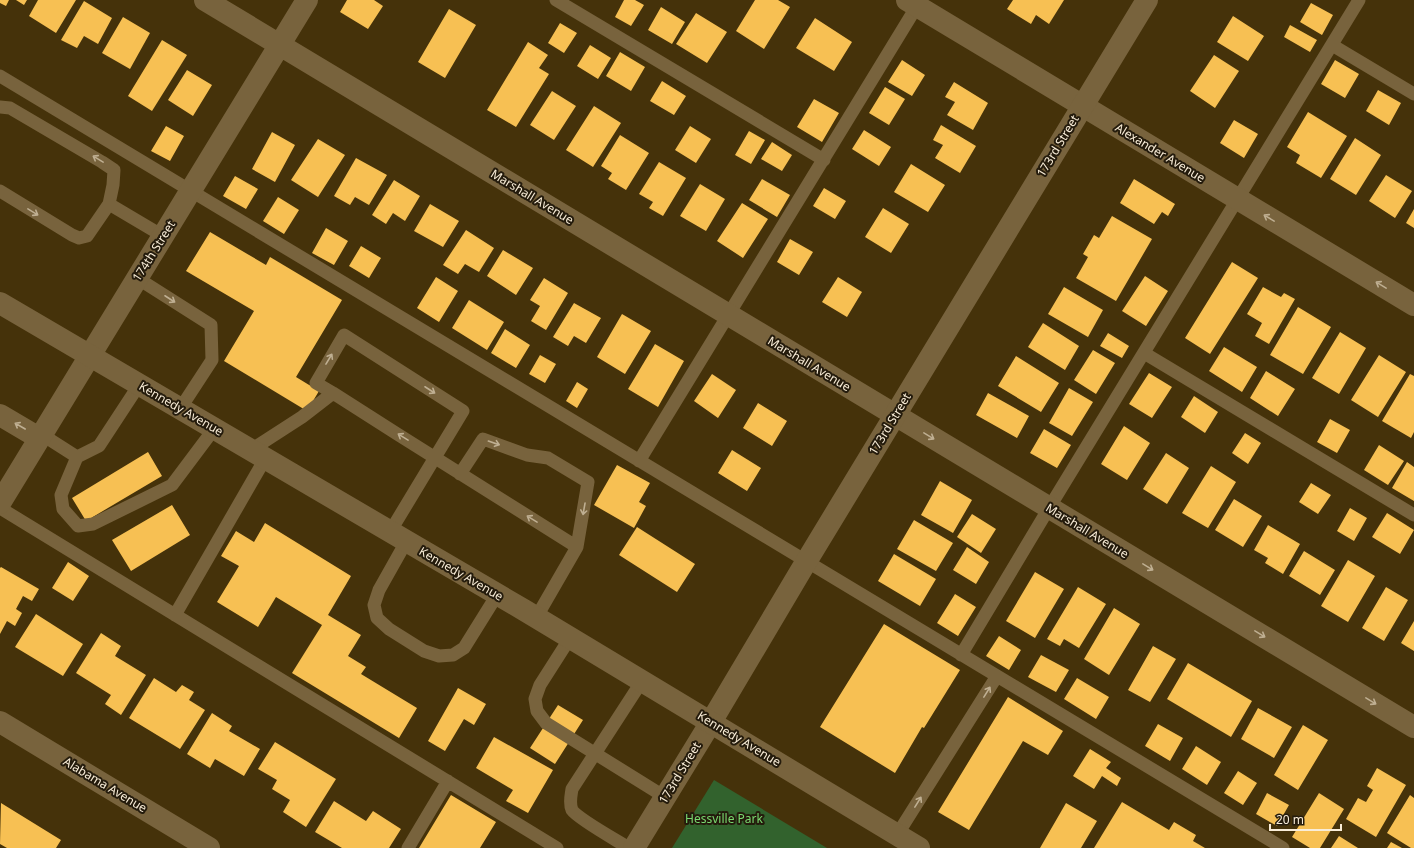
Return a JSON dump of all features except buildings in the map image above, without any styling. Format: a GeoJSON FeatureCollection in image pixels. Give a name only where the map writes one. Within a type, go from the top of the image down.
{"type":"FeatureCollection","features":[{"type":"Feature","properties":{"kind":"street","name":"Marshall Avenue"},"geometry":{"type":"LineString","coordinates":[[205,0],[895,416],[1414,726]]}},
{"type":"Feature","properties":{"kind":"street","name":"174th Street"},"geometry":{"type":"LineString","coordinates":[[4,489],[40,436],[90,356],[307,0]]}},
{"type":"Feature","properties":{"kind":"street","name":"173rd Street"},"geometry":{"type":"LineString","coordinates":[[634,848],[1147,0]]}},
{"type":"Feature","properties":{"kind":"street","name":"Alexander Avenue"},"geometry":{"type":"LineString","coordinates":[[912,3],[1414,305]]}},
{"type":"Feature","properties":{"kind":"street","name":"Kennedy Avenue"},"geometry":{"type":"LineString","coordinates":[[0,303],[570,638],[919,848]]}},
{"type":"Feature","properties":{"kind":"street"},"geometry":{"type":"LineString","coordinates":[[0,415],[40,436]]}},
{"type":"Feature","properties":{"kind":"street","name":"Alabama Avenue"},"geometry":{"type":"LineString","coordinates":[[0,722],[209,848]]}},
{"type":"Feature","properties":{"kind":"lane"},"geometry":{"type":"LineString","coordinates":[[556,0],[824,160]]}},
{"type":"Feature","properties":{"kind":"lane"},"geometry":{"type":"LineString","coordinates":[[961,655],[1359,0]]}},
{"type":"Feature","properties":{"kind":"lane"},"geometry":{"type":"LineString","coordinates":[[639,461],[824,160],[912,3]]}},
{"type":"Feature","properties":{"kind":"lane"},"geometry":{"type":"LineString","coordinates":[[1332,45],[1414,94]]}},
{"type":"Feature","properties":{"kind":"lane"},"geometry":{"type":"LineString","coordinates":[[0,76],[1283,848]]}},
{"type":"Feature","properties":{"kind":"lane"},"geometry":{"type":"LineString","coordinates":[[0,107],[10,108],[114,170],[109,204],[87,236],[79,238],[0,191]]}},
{"type":"Feature","properties":{"kind":"lane"},"geometry":{"type":"LineString","coordinates":[[109,204],[163,236]]}},
{"type":"Feature","properties":{"kind":"lane"},"geometry":{"type":"LineString","coordinates":[[137,278],[211,325],[212,360],[180,409]]}},
{"type":"Feature","properties":{"kind":"lane"},"geometry":{"type":"LineString","coordinates":[[497,595],[464,648],[453,655],[439,656],[424,651],[389,629],[377,618],[374,605],[398,537],[436,458],[464,411],[344,335],[316,383],[333,393],[436,458],[460,474],[577,547]]}},
{"type":"Feature","properties":{"kind":"lane"},"geometry":{"type":"LineString","coordinates":[[1144,353],[1414,515]]}},
{"type":"Feature","properties":{"kind":"lane"},"geometry":{"type":"LineString","coordinates":[[139,385],[99,446],[77,457],[62,494],[63,509],[78,526],[93,524],[172,485],[214,428]]}},
{"type":"Feature","properties":{"kind":"lane"},"geometry":{"type":"LineString","coordinates":[[175,615],[258,454],[302,416],[333,393]]}},
{"type":"Feature","properties":{"kind":"lane"},"geometry":{"type":"LineString","coordinates":[[40,436],[77,457]]}},
{"type":"Feature","properties":{"kind":"lane"},"geometry":{"type":"LineString","coordinates":[[460,474],[483,440],[527,455],[548,458],[588,482],[577,547],[536,618]]}},
{"type":"Feature","properties":{"kind":"lane"},"geometry":{"type":"LineString","coordinates":[[0,508],[557,848]]}},
{"type":"Feature","properties":{"kind":"lane"},"geometry":{"type":"LineString","coordinates":[[570,638],[540,685],[535,699],[537,711],[546,723],[665,798]]}},
{"type":"Feature","properties":{"kind":"lane"},"geometry":{"type":"LineString","coordinates":[[897,835],[997,676]]}},
{"type":"Feature","properties":{"kind":"lane"},"geometry":{"type":"LineString","coordinates":[[629,848],[572,810],[570,799],[572,789],[642,681]]}},
{"type":"Feature","properties":{"kind":"lane"},"geometry":{"type":"LineString","coordinates":[[408,848],[448,781]]}},
{"type":"Feature","properties":{"kind":"green space","name":"Hessville Park"},"geometry":{"type":"Polygon","coordinates":[[[714,780],[827,848],[672,848],[714,780]]]}}]}
